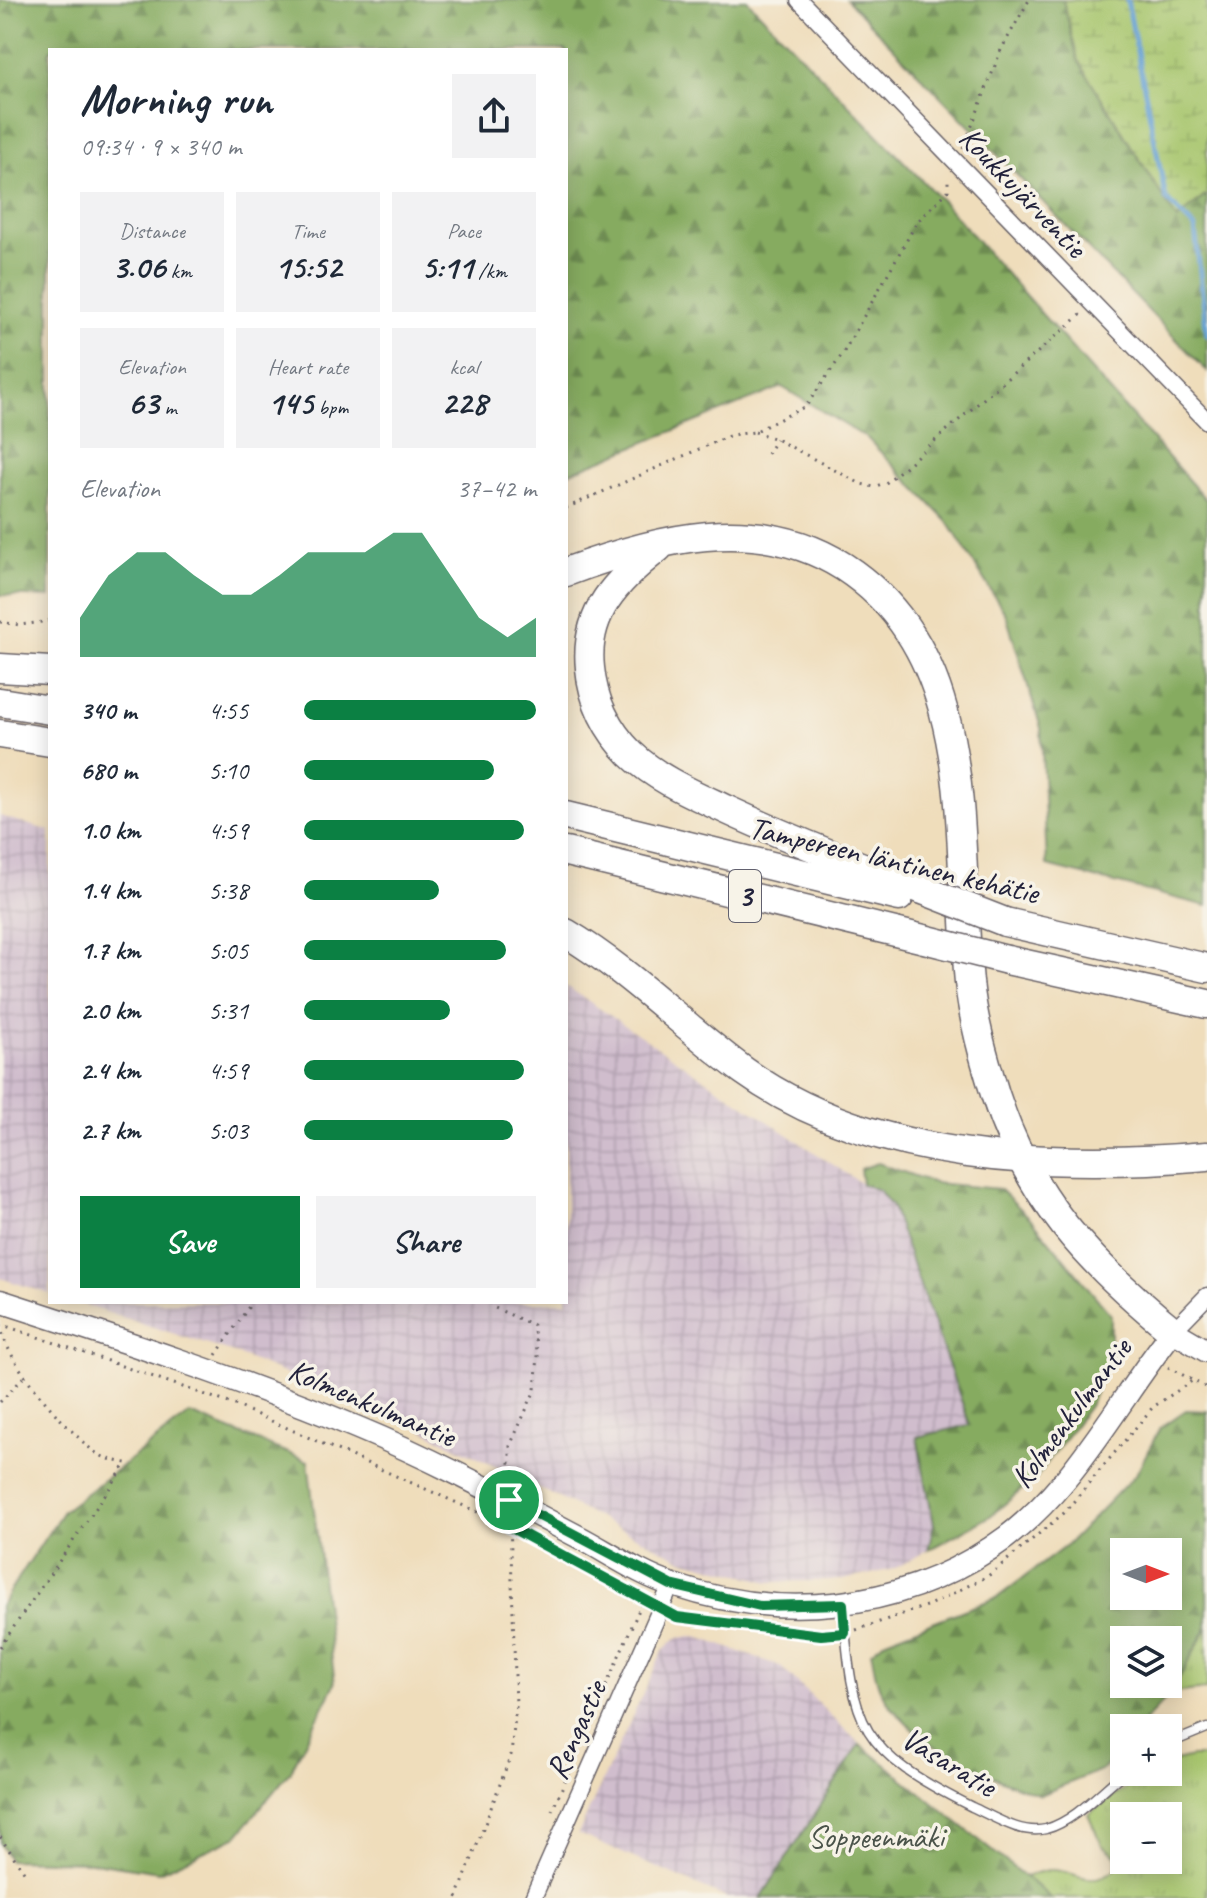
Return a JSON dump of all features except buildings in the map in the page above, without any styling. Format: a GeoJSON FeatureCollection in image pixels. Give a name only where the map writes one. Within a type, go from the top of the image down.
{"type":"FeatureCollection","features":[{"type":"Feature","properties":{"kind":"highway"},"geometry":{"type":"LineString","coordinates":[[568,571],[617,553],[668,540],[697,535],[749,535],[815,551],[856,575],[883,597],[922,651],[940,695],[953,753],[970,986],[980,1041],[1021,1160],[1079,1247],[1106,1275],[1173,1331]]}},
{"type":"Feature","properties":{"kind":"highway"},"geometry":{"type":"LineString","coordinates":[[668,540],[612,589],[593,626],[588,656],[591,680],[594,698],[608,725],[631,754],[688,792],[923,897]]}},
{"type":"Feature","properties":{"kind":"highway"},"geometry":{"type":"LineString","coordinates":[[0,668],[48,671]]}},
{"type":"Feature","properties":{"kind":"highway"},"geometry":{"type":"LineString","coordinates":[[0,702],[48,710]]}},
{"type":"Feature","properties":{"kind":"highway"},"geometry":{"type":"LineString","coordinates":[[0,734],[48,742]]}},
{"type":"Feature","properties":{"kind":"highway","name":"Tampereen läntinen kehätie"},"geometry":{"type":"LineString","coordinates":[[568,816],[923,897],[1005,922],[1207,968]]}},
{"type":"Feature","properties":{"kind":"highway","name":"3"},"geometry":{"type":"LineString","coordinates":[[568,852],[1007,960],[1207,1004]]}},
{"type":"Feature","properties":{"kind":"highway"},"geometry":{"type":"LineString","coordinates":[[568,935],[745,1071],[793,1103],[822,1117],[904,1143],[1021,1160],[1207,1156]]}},
{"type":"Feature","properties":{"kind":"street","name":"Koukkujärventie"},"geometry":{"type":"LineString","coordinates":[[799,0],[1207,421]]}},
{"type":"Feature","properties":{"kind":"street"},"geometry":{"type":"LineString","coordinates":[[1173,1331],[1207,1296]]}},
{"type":"Feature","properties":{"kind":"street","name":"Kolmenkulmantie"},"geometry":{"type":"LineString","coordinates":[[0,1301],[207,1369],[358,1428],[509,1500],[671,1585],[760,1606],[843,1604],[902,1592],[989,1550],[1025,1524],[1055,1493],[1173,1331],[1207,1351]]}},
{"type":"Feature","properties":{"kind":"street","name":"Rengastie"},"geometry":{"type":"LineString","coordinates":[[533,1898],[671,1585]]}},
{"type":"Feature","properties":{"kind":"lane","name":"Vasaratie"},"geometry":{"type":"LineString","coordinates":[[843,1604],[854,1696],[863,1726],[883,1753],[925,1783],[980,1811],[1027,1830],[1047,1829],[1070,1816],[1110,1784]]}},
{"type":"Feature","properties":{"kind":"lane"},"geometry":{"type":"LineString","coordinates":[[1182,1738],[1207,1728]]}},
{"type":"Feature","properties":{"kind":"path"},"geometry":{"type":"LineString","coordinates":[[568,507],[731,435],[754,432],[806,406],[842,355],[917,222],[948,191],[947,177],[957,163],[1001,50],[1029,0]]}},
{"type":"Feature","properties":{"kind":"path"},"geometry":{"type":"LineString","coordinates":[[754,432],[776,439],[861,484],[874,487],[887,482],[1092,305]]}},
{"type":"Feature","properties":{"kind":"path"},"geometry":{"type":"LineString","coordinates":[[767,454],[776,439]]}},
{"type":"Feature","properties":{"kind":"path"},"geometry":{"type":"LineString","coordinates":[[0,622],[20,625],[48,621]]}},
{"type":"Feature","properties":{"kind":"path"},"geometry":{"type":"LineString","coordinates":[[207,1369],[251,1304]]}},
{"type":"Feature","properties":{"kind":"path"},"geometry":{"type":"LineString","coordinates":[[457,1898],[511,1755],[516,1707],[510,1446],[535,1390],[538,1356],[533,1325],[492,1304]]}},
{"type":"Feature","properties":{"kind":"path"},"geometry":{"type":"LineString","coordinates":[[0,1317],[0,1324],[25,1376],[93,1451],[127,1463],[0,1647]]}},
{"type":"Feature","properties":{"kind":"path"},"geometry":{"type":"LineString","coordinates":[[0,1324],[235,1405],[510,1527],[677,1617],[821,1635],[845,1633],[929,1605],[988,1576],[1064,1513],[1153,1407],[1192,1381]]}},
{"type":"Feature","properties":{"kind":"path"},"geometry":{"type":"LineString","coordinates":[[1151,1358],[1207,1388]]}},
{"type":"Feature","properties":{"kind":"path"},"geometry":{"type":"LineString","coordinates":[[0,1402],[25,1376]]}},
{"type":"Feature","properties":{"kind":"path"},"geometry":{"type":"LineString","coordinates":[[552,1812],[644,1598]]}},
{"type":"Feature","properties":{"kind":"path"},"geometry":{"type":"LineString","coordinates":[[0,1837],[25,1873]]}},
{"type":"Feature","properties":{"kind":"shaded area"},"geometry":{"type":"Polygon","coordinates":[[[0,816],[48,830],[48,1293],[0,1278],[0,816]]]}},
{"type":"Feature","properties":{"kind":"shaded area"},"geometry":{"type":"Polygon","coordinates":[[[568,987],[862,1184],[879,1190],[892,1207],[970,1425],[917,1437],[934,1524],[928,1550],[894,1569],[843,1580],[769,1582],[681,1559],[414,1426],[234,1353],[81,1304],[568,1304],[568,987]]]}},
{"type":"Feature","properties":{"kind":"shaded area"},"geometry":{"type":"Polygon","coordinates":[[[695,1636],[780,1666],[860,1744],[761,1898],[727,1898],[578,1834],[663,1650],[676,1638],[695,1636]]]}},
{"type":"Feature","properties":{"kind":"green space"},"geometry":{"type":"Polygon","coordinates":[[[0,0],[747,0],[942,201],[1207,501],[1207,906],[1047,866],[1041,728],[1006,615],[948,522],[868,439],[782,387],[568,473],[568,48],[48,48],[48,597],[0,595],[0,0]]]}},
{"type":"Feature","properties":{"kind":"green space"},"geometry":{"type":"Polygon","coordinates":[[[847,0],[1063,0],[1078,60],[1178,219],[1207,194],[1207,371],[847,0]]]}},
{"type":"Feature","properties":{"kind":"green space"},"geometry":{"type":"Polygon","coordinates":[[[1063,0],[1207,0],[1207,194],[1177,220],[1078,60],[1063,0]]]}},
{"type":"Feature","properties":{"kind":"green space"},"geometry":{"type":"Polygon","coordinates":[[[878,1163],[934,1183],[1000,1189],[1032,1220],[1111,1315],[1111,1358],[1089,1406],[1036,1478],[989,1517],[928,1550],[934,1524],[917,1437],[970,1425],[892,1207],[879,1190],[862,1184],[860,1169],[878,1163]]]}},
{"type":"Feature","properties":{"kind":"green space"},"geometry":{"type":"Polygon","coordinates":[[[1186,1410],[1207,1411],[1207,1627],[1182,1673],[1182,1626],[1110,1626],[1110,1698],[1166,1698],[1151,1714],[1110,1714],[1110,1762],[1104,1769],[1040,1795],[950,1756],[910,1727],[880,1689],[871,1652],[886,1640],[998,1597],[1067,1545],[1136,1474],[1160,1428],[1186,1410]]]}},
{"type":"Feature","properties":{"kind":"green space"},"geometry":{"type":"Polygon","coordinates":[[[190,1414],[308,1461],[335,1684],[290,1772],[236,1837],[159,1872],[94,1862],[9,1860],[0,1843],[0,1606],[63,1511],[190,1414]]]}},
{"type":"Feature","properties":{"kind":"green space"},"geometry":{"type":"Polygon","coordinates":[[[1207,1627],[1207,1689],[1182,1692],[1182,1673],[1207,1627]]]}},
{"type":"Feature","properties":{"kind":"green space","name":"Soppeenmäki"},"geometry":{"type":"Polygon","coordinates":[[[860,1744],[1025,1877],[1051,1898],[761,1898],[860,1744]]]}},
{"type":"Feature","properties":{"kind":"green space"},"geometry":{"type":"Polygon","coordinates":[[[1207,1757],[1207,1898],[1051,1898],[1025,1877],[1050,1870],[1089,1878],[1110,1873],[1182,1874],[1182,1802],[1110,1802],[1110,1851],[1102,1845],[1088,1814],[1129,1786],[1182,1786],[1182,1759],[1207,1757]]]}},
{"type":"Feature","properties":{"kind":"waterway"},"geometry":{"type":"LineString","coordinates":[[1127,0],[1166,199],[1195,228],[1207,335]]}},
{"type":"Feature","properties":{"kind":"route"},"geometry":{"type":"LineString","coordinates":[[509,1500],[671,1585],[760,1606],[843,1604],[845,1633],[821,1635],[677,1617],[510,1527],[509,1500]]}}]}
